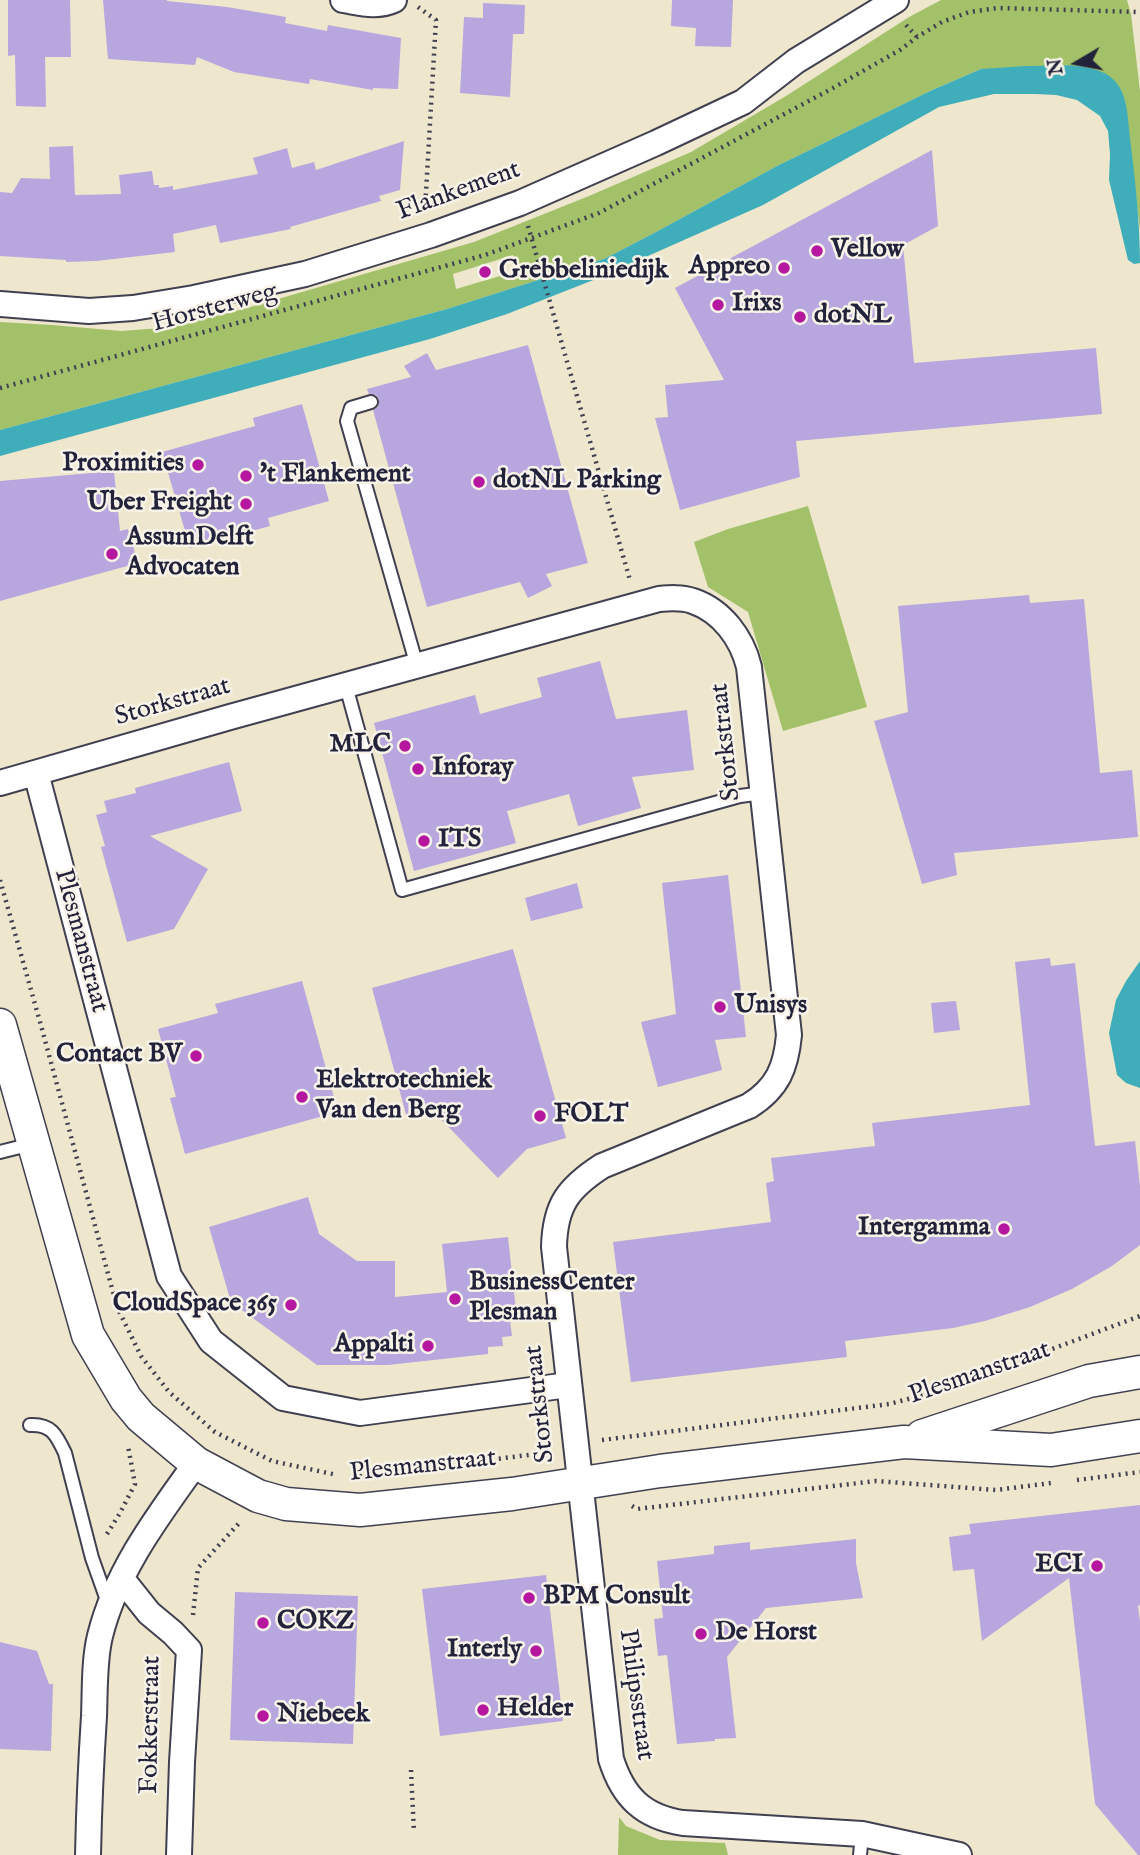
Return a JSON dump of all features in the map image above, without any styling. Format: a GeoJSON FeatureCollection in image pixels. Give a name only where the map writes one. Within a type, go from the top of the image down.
{"type":"FeatureCollection","features":[{"type":"Feature","properties":{"kind":"street"},"geometry":{"type":"LineString","coordinates":[[343,0],[384,5],[394,0]]}},
{"type":"Feature","properties":{"kind":"street","name":"Flankement"},"geometry":{"type":"LineString","coordinates":[[0,304],[89,311],[133,308],[305,274],[431,235],[520,203],[743,102],[796,61],[896,0]]}},
{"type":"Feature","properties":{"kind":"street","name":"Storkstraat"},"geometry":{"type":"LineString","coordinates":[[0,783],[659,599],[691,600],[723,619],[746,652],[749,667],[789,1035],[785,1063],[770,1089],[749,1106],[602,1166],[583,1178],[570,1192],[556,1220],[554,1247],[580,1483]]}},
{"type":"Feature","properties":{"kind":"street","name":"Plesmanstraat"},"geometry":{"type":"LineString","coordinates":[[36,773],[169,1276],[211,1341],[283,1398],[360,1413],[568,1385]]}},
{"type":"Feature","properties":{"kind":"street","name":"Plesmanstraat"},"geometry":{"type":"LineString","coordinates":[[0,1025],[88,1335],[126,1399],[141,1417],[196,1463],[258,1496],[286,1504],[360,1510],[512,1494],[660,1471],[904,1442],[1051,1450],[1140,1436]]}},
{"type":"Feature","properties":{"kind":"street","name":"Plesmanstraat"},"geometry":{"type":"LineString","coordinates":[[904,1442],[1089,1381],[1140,1372]]}},
{"type":"Feature","properties":{"kind":"street"},"geometry":{"type":"LineString","coordinates":[[88,1855],[100,1638],[109,1607],[122,1579],[151,1527],[196,1463]]}},
{"type":"Feature","properties":{"kind":"street","name":"Philipsstraat"},"geometry":{"type":"LineString","coordinates":[[580,1483],[611,1759],[617,1777],[636,1804],[666,1820],[683,1823],[959,1855]]}},
{"type":"Feature","properties":{"kind":"street","name":"Fokkerstraat"},"geometry":{"type":"LineString","coordinates":[[122,1579],[149,1613],[189,1650],[179,1855]]}},
{"type":"Feature","properties":{"kind":"lane"},"geometry":{"type":"LineString","coordinates":[[371,402],[351,408],[347,421],[417,667]]}},
{"type":"Feature","properties":{"kind":"lane"},"geometry":{"type":"LineString","coordinates":[[346,686],[402,890],[740,796],[763,793]]}},
{"type":"Feature","properties":{"kind":"lane"},"geometry":{"type":"LineString","coordinates":[[0,1152],[33,1144]]}},
{"type":"Feature","properties":{"kind":"lane"},"geometry":{"type":"LineString","coordinates":[[30,1425],[40,1424],[50,1429],[58,1437],[65,1453],[92,1558],[109,1607]]}},
{"type":"Feature","properties":{"kind":"path"},"geometry":{"type":"LineString","coordinates":[[409,0],[436,20],[425,214],[431,235]]}},
{"type":"Feature","properties":{"kind":"path","name":"Horsterweg"},"geometry":{"type":"LineString","coordinates":[[0,388],[441,268],[532,239],[615,206],[834,88],[955,16],[997,8],[1140,12]]}},
{"type":"Feature","properties":{"kind":"path"},"geometry":{"type":"LineString","coordinates":[[532,239],[637,605]]}},
{"type":"Feature","properties":{"kind":"path","name":"Plesmanstraat"},"geometry":{"type":"LineString","coordinates":[[0,880],[117,1307],[141,1356],[169,1392],[215,1432],[271,1461],[346,1477],[547,1453],[609,1439],[889,1404],[943,1390],[1140,1316]]}},
{"type":"Feature","properties":{"kind":"path"},"geometry":{"type":"LineString","coordinates":[[92,1558],[135,1484],[124,1434],[169,1392]]}},
{"type":"Feature","properties":{"kind":"path"},"geometry":{"type":"LineString","coordinates":[[1074,1480],[1140,1472]]}},
{"type":"Feature","properties":{"kind":"path"},"geometry":{"type":"LineString","coordinates":[[625,1504],[637,1509],[876,1481],[996,1490],[1061,1482]]}},
{"type":"Feature","properties":{"kind":"path"},"geometry":{"type":"LineString","coordinates":[[189,1650],[198,1568],[246,1515],[258,1496]]}},
{"type":"Feature","properties":{"kind":"path"},"geometry":{"type":"LineString","coordinates":[[411,1770],[414,1832]]}},
{"type":"Feature","properties":{"kind":"green space"},"geometry":{"type":"Polygon","coordinates":[[[941,0],[1127,0],[1140,91],[1140,231],[1125,103],[981,69],[777,166],[604,259],[447,309],[0,430],[0,322],[121,331],[174,327],[474,242],[691,152],[786,96],[909,17],[941,0]],[[513,255],[453,274],[456,289],[517,271],[513,255]]]}},
{"type":"Feature","properties":{"kind":"green space"},"geometry":{"type":"Polygon","coordinates":[[[808,506],[867,707],[783,731],[748,612],[708,587],[694,542],[728,529],[808,506]]]}},
{"type":"Feature","properties":{"kind":"green space"},"geometry":{"type":"Polygon","coordinates":[[[619,1817],[626,1826],[660,1840],[725,1843],[728,1855],[618,1855],[619,1817]]]}},
{"type":"Feature","properties":{"kind":"water"},"geometry":{"type":"Polygon","coordinates":[[[1064,65],[1093,69],[1108,75],[1119,87],[1128,119],[1137,200],[1140,263],[1134,264],[1128,260],[1109,180],[1108,131],[1100,116],[1077,100],[1056,95],[994,94],[939,107],[763,205],[596,279],[507,314],[430,339],[0,456],[0,430],[447,309],[604,259],[777,166],[930,91],[981,69],[1064,65]]]}},
{"type":"Feature","properties":{"kind":"water"},"geometry":{"type":"Polygon","coordinates":[[[1140,961],[1140,1088],[1126,1083],[1117,1075],[1109,1033],[1116,1000],[1140,961]]]}},
{"type":"Feature","properties":{"kind":"building"},"geometry":{"type":"Polygon","coordinates":[[[8,0],[70,0],[71,57],[45,57],[46,107],[16,106],[15,55],[8,56],[8,0]]]}},
{"type":"Feature","properties":{"kind":"building"},"geometry":{"type":"Polygon","coordinates":[[[103,0],[167,0],[227,7],[286,17],[285,23],[327,31],[328,25],[401,38],[398,89],[373,90],[310,79],[309,84],[234,72],[197,57],[195,65],[108,59],[103,0]]]}},
{"type":"Feature","properties":{"kind":"building"},"geometry":{"type":"Polygon","coordinates":[[[672,0],[733,0],[731,47],[695,46],[696,28],[671,26],[672,0]]]}},
{"type":"Feature","properties":{"kind":"building"},"geometry":{"type":"Polygon","coordinates":[[[483,3],[525,5],[524,34],[513,34],[510,97],[460,93],[464,17],[483,18],[483,3]]]}},
{"type":"Feature","properties":{"kind":"building"},"geometry":{"type":"Polygon","coordinates":[[[404,141],[400,190],[379,196],[381,201],[290,227],[291,229],[220,243],[216,225],[173,234],[175,252],[96,261],[66,262],[0,256],[0,192],[12,193],[21,178],[50,179],[49,147],[73,146],[75,195],[121,194],[119,175],[152,171],[154,185],[159,185],[159,188],[173,186],[173,190],[258,174],[253,158],[287,148],[292,168],[314,162],[316,170],[404,141]]]}},
{"type":"Feature","properties":{"kind":"building","name":"dotNL"},"geometry":{"type":"Polygon","coordinates":[[[932,150],[938,226],[903,245],[914,363],[1096,348],[1102,414],[796,441],[800,477],[680,510],[655,418],[668,417],[665,385],[724,380],[675,288],[932,150]]]}},
{"type":"Feature","properties":{"kind":"building","name":"dotNL Parking"},"geometry":{"type":"Polygon","coordinates":[[[528,345],[588,563],[546,574],[552,586],[528,598],[520,582],[427,607],[373,410],[378,407],[379,400],[376,395],[369,394],[367,389],[411,377],[404,366],[427,353],[436,370],[528,345]]]}},
{"type":"Feature","properties":{"kind":"building","name":"'t Flankement"},"geometry":{"type":"Polygon","coordinates":[[[302,404],[329,501],[268,518],[270,526],[190,548],[162,452],[255,426],[253,418],[302,404]]]}},
{"type":"Feature","properties":{"kind":"building"},"geometry":{"type":"Polygon","coordinates":[[[114,471],[120,531],[128,529],[138,563],[0,601],[0,481],[114,471]]]}},
{"type":"Feature","properties":{"kind":"building"},"geometry":{"type":"Polygon","coordinates":[[[1029,595],[1030,603],[1084,599],[1100,773],[1132,770],[1138,837],[954,853],[957,875],[922,884],[874,721],[908,712],[898,606],[1029,595]]]}},
{"type":"Feature","properties":{"kind":"building"},"geometry":{"type":"Polygon","coordinates":[[[600,661],[616,719],[687,710],[694,770],[632,777],[641,808],[578,826],[569,794],[507,811],[516,843],[414,871],[374,723],[475,695],[480,714],[542,697],[537,678],[600,661]]]}},
{"type":"Feature","properties":{"kind":"building"},"geometry":{"type":"Polygon","coordinates":[[[229,762],[242,811],[150,836],[208,869],[174,929],[127,942],[101,847],[105,846],[96,815],[107,812],[104,801],[136,793],[135,788],[229,762]]]}},
{"type":"Feature","properties":{"kind":"building"},"geometry":{"type":"Polygon","coordinates":[[[728,875],[746,1037],[715,1040],[722,1070],[658,1087],[641,1022],[676,1014],[662,883],[728,875]]]}},
{"type":"Feature","properties":{"kind":"building"},"geometry":{"type":"Polygon","coordinates":[[[577,883],[583,908],[531,921],[525,898],[577,883]]]}},
{"type":"Feature","properties":{"kind":"building"},"geometry":{"type":"Polygon","coordinates":[[[513,949],[566,1138],[527,1149],[498,1178],[432,1110],[407,1118],[372,988],[513,949]]]}},
{"type":"Feature","properties":{"kind":"building"},"geometry":{"type":"Polygon","coordinates":[[[1050,958],[1051,966],[1075,963],[1095,1146],[1135,1141],[1140,1186],[1140,1245],[1112,1266],[1072,1289],[1030,1307],[985,1321],[953,1328],[845,1341],[847,1357],[631,1382],[613,1242],[771,1222],[766,1183],[774,1181],[771,1158],[875,1146],[872,1123],[1030,1105],[1015,962],[1050,958]]]}},
{"type":"Feature","properties":{"kind":"building"},"geometry":{"type":"Polygon","coordinates":[[[302,981],[338,1112],[185,1154],[170,1098],[176,1097],[158,1029],[218,1013],[215,1004],[302,981]]]}},
{"type":"Feature","properties":{"kind":"building"},"geometry":{"type":"Polygon","coordinates":[[[956,1001],[960,1030],[934,1033],[931,1003],[956,1001]]]}},
{"type":"Feature","properties":{"kind":"building"},"geometry":{"type":"Polygon","coordinates":[[[308,1197],[319,1234],[357,1261],[395,1261],[395,1297],[447,1292],[442,1244],[508,1237],[517,1319],[510,1320],[512,1336],[502,1337],[503,1346],[488,1347],[488,1354],[388,1365],[317,1365],[231,1302],[209,1227],[308,1197]]]}},
{"type":"Feature","properties":{"kind":"building"},"geometry":{"type":"Polygon","coordinates":[[[1140,1505],[1138,1855],[1095,1804],[1069,1578],[982,1641],[974,1569],[953,1571],[949,1537],[971,1534],[969,1524],[1140,1505]]]}},
{"type":"Feature","properties":{"kind":"building","name":"De Horst"},"geometry":{"type":"Polygon","coordinates":[[[856,1539],[856,1563],[863,1598],[766,1608],[727,1657],[736,1738],[677,1744],[667,1655],[658,1656],[654,1619],[663,1618],[657,1561],[714,1554],[714,1546],[750,1542],[750,1550],[856,1539]]]}},
{"type":"Feature","properties":{"kind":"building"},"geometry":{"type":"Polygon","coordinates":[[[546,1575],[563,1721],[440,1736],[422,1589],[546,1575]]]}},
{"type":"Feature","properties":{"kind":"building"},"geometry":{"type":"Polygon","coordinates":[[[235,1592],[358,1596],[353,1744],[230,1740],[235,1592]]]}},
{"type":"Feature","properties":{"kind":"building"},"geometry":{"type":"Polygon","coordinates":[[[0,1642],[37,1651],[49,1684],[53,1684],[51,1751],[0,1749],[0,1642]]]}},
{"type":"Feature","properties":{"kind":"place","name":"Vellow"},"geometry":{"type":"Point","coordinates":[817,251]}},
{"type":"Feature","properties":{"kind":"place","name":"Appreo"},"geometry":{"type":"Point","coordinates":[784,268]}},
{"type":"Feature","properties":{"kind":"place","name":"Grebbeliniedijk"},"geometry":{"type":"Point","coordinates":[485,272]}},
{"type":"Feature","properties":{"kind":"place","name":"Irixs"},"geometry":{"type":"Point","coordinates":[718,305]}},
{"type":"Feature","properties":{"kind":"place","name":"dotNL"},"geometry":{"type":"Point","coordinates":[800,317]}},
{"type":"Feature","properties":{"kind":"place","name":"Proximities"},"geometry":{"type":"Point","coordinates":[198,465]}},
{"type":"Feature","properties":{"kind":"place","name":"'t Flankement"},"geometry":{"type":"Point","coordinates":[246,476]}},
{"type":"Feature","properties":{"kind":"place","name":"dotNL Parking"},"geometry":{"type":"Point","coordinates":[479,482]}},
{"type":"Feature","properties":{"kind":"place","name":"Uber Freight"},"geometry":{"type":"Point","coordinates":[246,504]}},
{"type":"Feature","properties":{"kind":"place","name":"AssumDelft Advocaten"},"geometry":{"type":"Point","coordinates":[112,554]}},
{"type":"Feature","properties":{"kind":"place","name":"MLC"},"geometry":{"type":"Point","coordinates":[405,746]}},
{"type":"Feature","properties":{"kind":"place","name":"Inforay"},"geometry":{"type":"Point","coordinates":[418,769]}},
{"type":"Feature","properties":{"kind":"place","name":"ITS"},"geometry":{"type":"Point","coordinates":[424,841]}},
{"type":"Feature","properties":{"kind":"place","name":"Unisys"},"geometry":{"type":"Point","coordinates":[720,1007]}},
{"type":"Feature","properties":{"kind":"place","name":"Contact BV"},"geometry":{"type":"Point","coordinates":[196,1056]}},
{"type":"Feature","properties":{"kind":"place","name":"Elektrotechniek Van den Berg"},"geometry":{"type":"Point","coordinates":[302,1097]}},
{"type":"Feature","properties":{"kind":"place","name":"FOLT"},"geometry":{"type":"Point","coordinates":[540,1116]}},
{"type":"Feature","properties":{"kind":"place","name":"Intergamma"},"geometry":{"type":"Point","coordinates":[1004,1229]}},
{"type":"Feature","properties":{"kind":"place","name":"BusinessCenter Plesman"},"geometry":{"type":"Point","coordinates":[455,1299]}},
{"type":"Feature","properties":{"kind":"place","name":"CloudSpace 365"},"geometry":{"type":"Point","coordinates":[291,1305]}},
{"type":"Feature","properties":{"kind":"place","name":"Appalti"},"geometry":{"type":"Point","coordinates":[428,1346]}},
{"type":"Feature","properties":{"kind":"place","name":"ECI"},"geometry":{"type":"Point","coordinates":[1097,1566]}},
{"type":"Feature","properties":{"kind":"place","name":"BPM Consult"},"geometry":{"type":"Point","coordinates":[529,1598]}},
{"type":"Feature","properties":{"kind":"place","name":"COKZ"},"geometry":{"type":"Point","coordinates":[263,1623]}},
{"type":"Feature","properties":{"kind":"place","name":"De Horst"},"geometry":{"type":"Point","coordinates":[701,1634]}},
{"type":"Feature","properties":{"kind":"place","name":"Interly"},"geometry":{"type":"Point","coordinates":[536,1651]}},
{"type":"Feature","properties":{"kind":"place","name":"Helder"},"geometry":{"type":"Point","coordinates":[483,1710]}},
{"type":"Feature","properties":{"kind":"place","name":"Niebeek"},"geometry":{"type":"Point","coordinates":[263,1716]}}]}
